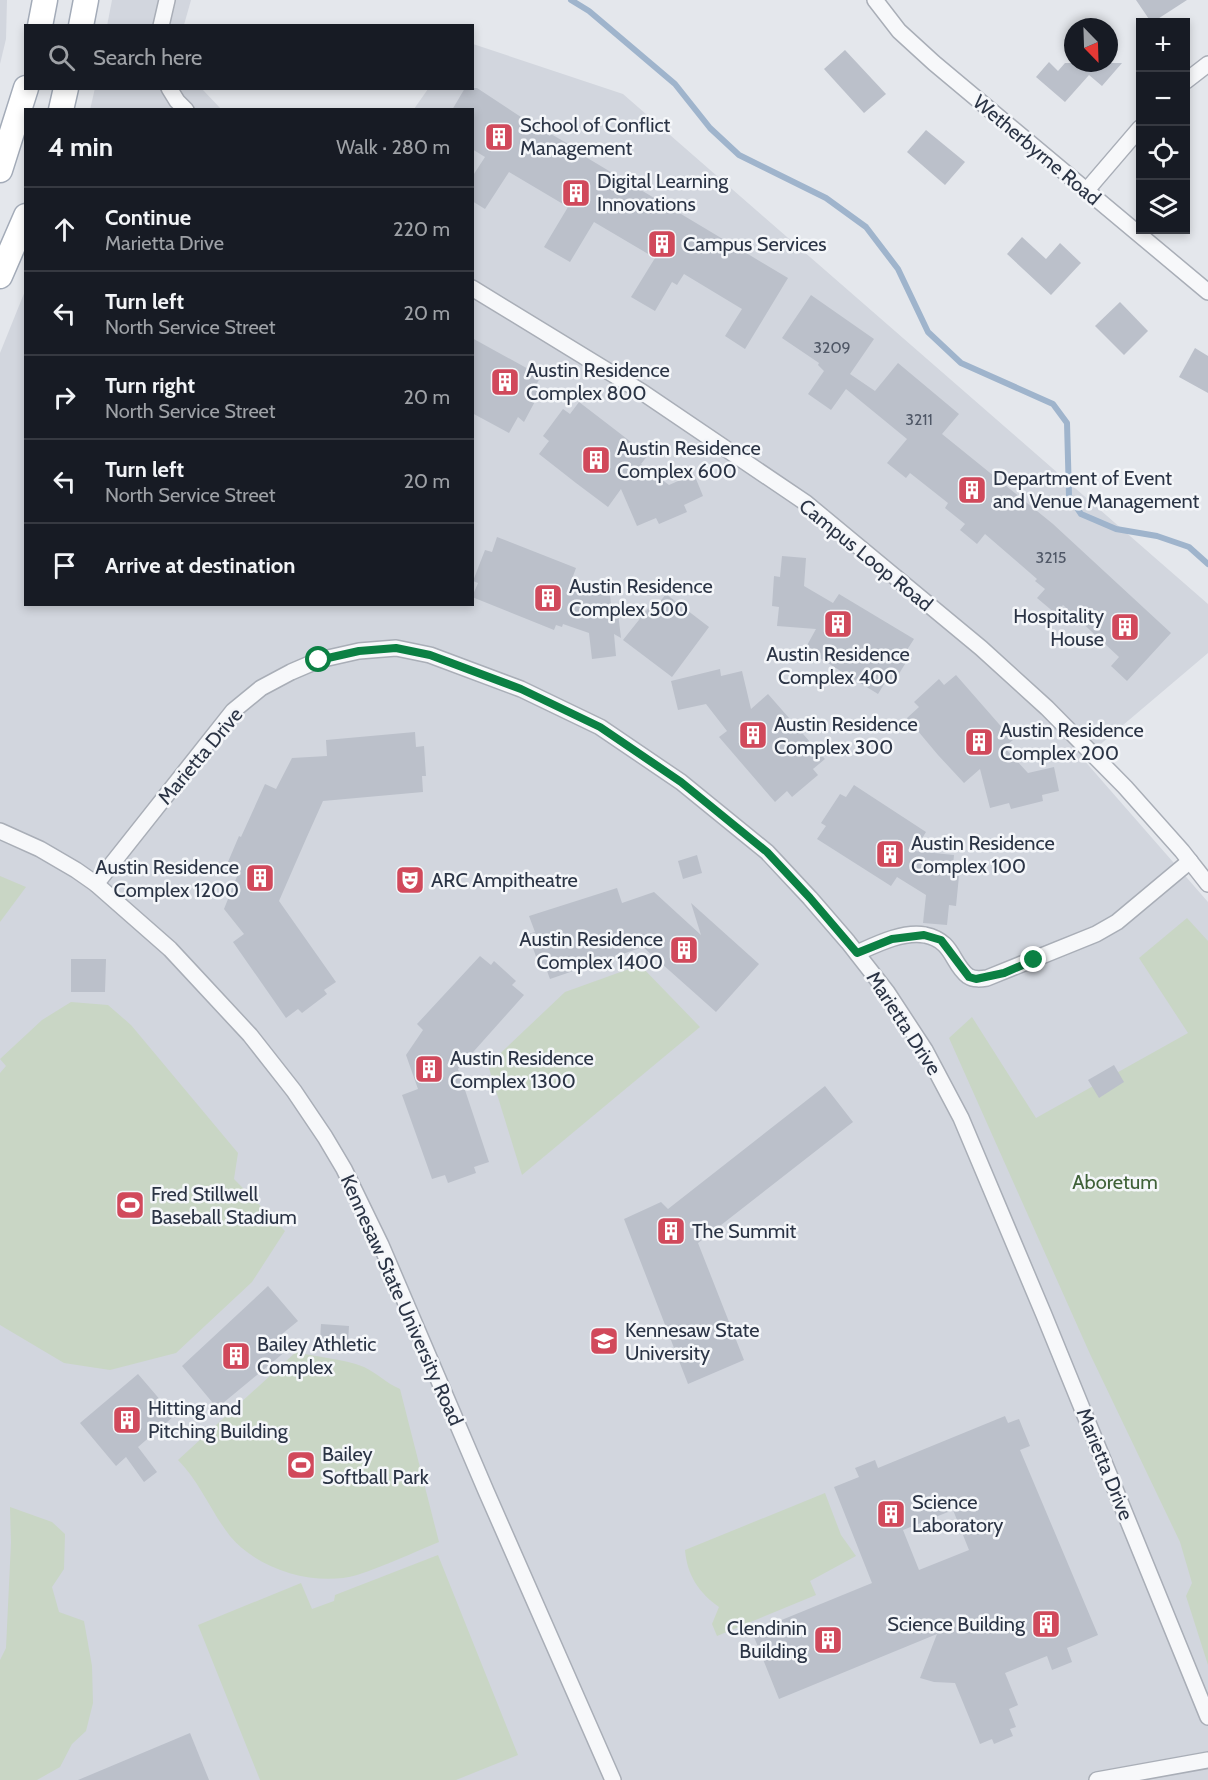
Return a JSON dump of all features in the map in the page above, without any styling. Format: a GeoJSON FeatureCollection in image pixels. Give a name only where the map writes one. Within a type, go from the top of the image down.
{"type":"FeatureCollection","features":[{"type":"Feature","properties":{"kind":"main road"},"geometry":{"type":"LineString","coordinates":[[40,24],[45,0]]}},
{"type":"Feature","properties":{"kind":"main road"},"geometry":{"type":"LineString","coordinates":[[81,24],[86,0]]}},
{"type":"Feature","properties":{"kind":"main road"},"geometry":{"type":"LineString","coordinates":[[0,171],[25,90]]}},
{"type":"Feature","properties":{"kind":"main road"},"geometry":{"type":"LineString","coordinates":[[61,108],[66,90]]}},
{"type":"Feature","properties":{"kind":"main road"},"geometry":{"type":"LineString","coordinates":[[0,276],[24,221]]}},
{"type":"Feature","properties":{"kind":"street"},"geometry":{"type":"LineString","coordinates":[[161,24],[167,0]]}},
{"type":"Feature","properties":{"kind":"street","name":"Wetherbyrne Road"},"geometry":{"type":"LineString","coordinates":[[875,0],[899,31],[934,63],[1208,292]]}},
{"type":"Feature","properties":{"kind":"street"},"geometry":{"type":"LineString","coordinates":[[1190,77],[1208,64]]}},
{"type":"Feature","properties":{"kind":"street"},"geometry":{"type":"LineString","coordinates":[[171,90],[184,108]]}},
{"type":"Feature","properties":{"kind":"street"},"geometry":{"type":"LineString","coordinates":[[1086,191],[1136,133]]}},
{"type":"Feature","properties":{"kind":"street","name":"Campus Loop Road"},"geometry":{"type":"LineString","coordinates":[[474,289],[642,392],[806,503],[981,648],[1047,708],[1125,787],[1208,884]]}},
{"type":"Feature","properties":{"kind":"street","name":"Marietta Drive"},"geometry":{"type":"LineString","coordinates":[[96,884],[233,711],[261,688],[291,672],[319,660],[359,651],[396,648],[430,655],[521,689],[600,727],[681,782],[767,852],[810,898],[887,992],[925,1050],[962,1118],[1208,1717]]}},
{"type":"Feature","properties":{"kind":"street","name":"Kennesaw State University Road"},"geometry":{"type":"LineString","coordinates":[[0,831],[40,849],[96,884],[170,949],[250,1035],[294,1091],[344,1169],[381,1245],[481,1481],[613,1780]]}},
{"type":"Feature","properties":{"kind":"street"},"geometry":{"type":"LineString","coordinates":[[857,953],[892,939],[924,935],[941,940],[969,977],[987,978],[1096,934],[1117,922],[1190,861]]}},
{"type":"Feature","properties":{"kind":"street"},"geometry":{"type":"LineString","coordinates":[[1097,1780],[1208,1760]]}},
{"type":"Feature","properties":{"kind":"shaded area"},"geometry":{"type":"Polygon","coordinates":[[[0,0],[7,0],[6,39],[0,64],[0,0]]]}},
{"type":"Feature","properties":{"kind":"shaded area"},"geometry":{"type":"Polygon","coordinates":[[[112,0],[191,0],[184,24],[107,24],[112,0]]]}},
{"type":"Feature","properties":{"kind":"shaded area","name":"Kennesaw State University"},"geometry":{"type":"Polygon","coordinates":[[[474,44],[623,94],[1208,604],[1208,653],[1083,759],[1208,902],[1208,1780],[0,1780],[0,353],[24,293],[24,606],[474,606],[474,108],[415,108],[427,90],[474,90],[474,44]]]}},
{"type":"Feature","properties":{"kind":"shaded area"},"geometry":{"type":"Polygon","coordinates":[[[95,90],[203,90],[220,108],[90,108],[95,90]]]}},
{"type":"Feature","properties":{"kind":"green space"},"geometry":{"type":"Polygon","coordinates":[[[0,876],[26,887],[0,922],[0,876]]]}},
{"type":"Feature","properties":{"kind":"green space","name":"Aboretum"},"geometry":{"type":"Polygon","coordinates":[[[1187,918],[1208,941],[1208,1665],[1186,1596],[1192,1583],[1180,1542],[1090,1354],[949,1038],[972,1017],[1036,1118],[1188,1033],[1139,958],[1187,918]]]}},
{"type":"Feature","properties":{"kind":"green space"},"geometry":{"type":"Polygon","coordinates":[[[640,965],[700,1027],[522,1175],[488,1065],[565,992],[640,965]]]}},
{"type":"Feature","properties":{"kind":"green space","name":"Fred Stillwell Baseball Stadium"},"geometry":{"type":"Polygon","coordinates":[[[71,1002],[108,1005],[131,1025],[238,1153],[234,1179],[285,1231],[252,1282],[176,1353],[110,1370],[64,1363],[0,1325],[0,1073],[6,1066],[0,1059],[42,1020],[71,1002]]]}},
{"type":"Feature","properties":{"kind":"green space","name":"Bailey Softball Park"},"geometry":{"type":"Polygon","coordinates":[[[296,1352],[356,1364],[369,1369],[400,1389],[439,1542],[357,1575],[324,1579],[289,1573],[272,1566],[242,1548],[230,1536],[193,1478],[178,1460],[296,1352]]]}},
{"type":"Feature","properties":{"kind":"green space"},"geometry":{"type":"Polygon","coordinates":[[[825,1493],[841,1535],[856,1556],[810,1581],[816,1595],[717,1636],[712,1624],[719,1607],[695,1583],[688,1567],[685,1550],[825,1493]]]}},
{"type":"Feature","properties":{"kind":"green space"},"geometry":{"type":"Polygon","coordinates":[[[10,1507],[52,1522],[65,1534],[64,1569],[52,1587],[59,1612],[84,1621],[92,1666],[93,1703],[86,1731],[72,1744],[60,1767],[37,1780],[0,1780],[0,1660],[6,1648],[11,1543],[10,1507]]]}},
{"type":"Feature","properties":{"kind":"green space"},"geometry":{"type":"Polygon","coordinates":[[[438,1555],[518,1755],[456,1780],[260,1780],[198,1625],[301,1583],[312,1609],[334,1601],[335,1595],[438,1555]]]}},
{"type":"Feature","properties":{"kind":"building"},"geometry":{"type":"Polygon","coordinates":[[[1136,0],[1187,0],[1159,18],[1148,18],[1136,0]]]}},
{"type":"Feature","properties":{"kind":"building"},"geometry":{"type":"Polygon","coordinates":[[[845,50],[886,94],[864,113],[824,69],[845,50]]]}},
{"type":"Feature","properties":{"kind":"building"},"geometry":{"type":"Polygon","coordinates":[[[1049,62],[1058,71],[1064,64],[1064,72],[1114,72],[1102,86],[1089,75],[1065,102],[1036,77],[1049,62]]]}},
{"type":"Feature","properties":{"kind":"building"},"geometry":{"type":"Polygon","coordinates":[[[477,88],[550,136],[551,134],[570,145],[569,147],[788,278],[745,349],[725,336],[742,309],[684,274],[677,285],[672,282],[655,311],[631,297],[655,258],[594,222],[570,262],[544,247],[568,207],[509,172],[485,209],[474,202],[474,174],[485,157],[474,150],[474,108],[453,108],[464,90],[477,88]]]}},
{"type":"Feature","properties":{"kind":"building"},"geometry":{"type":"Polygon","coordinates":[[[926,130],[965,162],[945,185],[907,152],[926,130]]]}},
{"type":"Feature","properties":{"kind":"building"},"geometry":{"type":"Polygon","coordinates":[[[1022,237],[1046,259],[1060,243],[1081,263],[1051,295],[1007,254],[1022,237]]]}},
{"type":"Feature","properties":{"kind":"building"},"geometry":{"type":"Polygon","coordinates":[[[811,295],[874,339],[850,374],[875,391],[898,363],[959,414],[942,434],[1053,524],[1171,633],[1127,681],[1111,666],[1119,657],[1063,605],[1056,614],[1037,598],[1045,589],[1035,581],[1037,579],[985,534],[977,544],[960,530],[965,524],[945,508],[948,503],[910,473],[906,478],[887,463],[907,439],[846,389],[831,410],[808,394],[824,371],[818,365],[819,363],[782,338],[811,295]]]}},
{"type":"Feature","properties":{"kind":"building"},"geometry":{"type":"Polygon","coordinates":[[[1120,302],[1148,331],[1124,355],[1095,326],[1120,302]]]}},
{"type":"Feature","properties":{"kind":"building","name":"Austin Residence Complex 800"},"geometry":{"type":"Polygon","coordinates":[[[474,339],[541,376],[534,389],[540,392],[524,422],[518,417],[509,433],[474,414],[474,339]]]}},
{"type":"Feature","properties":{"kind":"building"},"geometry":{"type":"Polygon","coordinates":[[[1195,348],[1208,356],[1208,393],[1179,377],[1195,348]]]}},
{"type":"Feature","properties":{"kind":"building","name":"Austin Residence Complex 600"},"geometry":{"type":"Polygon","coordinates":[[[579,402],[648,455],[641,464],[669,485],[694,474],[703,496],[684,505],[687,512],[659,524],[656,518],[637,526],[621,489],[608,507],[576,483],[539,454],[549,441],[543,436],[563,409],[570,414],[579,402]]]}},
{"type":"Feature","properties":{"kind":"building","name":"Austin Residence Complex 500"},"geometry":{"type":"Polygon","coordinates":[[[497,537],[576,568],[568,590],[609,586],[611,605],[617,604],[621,638],[614,634],[616,656],[592,659],[589,633],[563,624],[562,627],[556,625],[554,630],[474,598],[478,583],[474,581],[474,578],[485,550],[492,552],[497,537]]]}},
{"type":"Feature","properties":{"kind":"building","name":"Austin Residence Complex 400"},"geometry":{"type":"Polygon","coordinates":[[[782,556],[806,558],[804,586],[833,603],[839,594],[914,639],[905,653],[910,656],[892,685],[886,681],[878,694],[805,649],[816,629],[777,626],[779,607],[772,606],[774,576],[780,577],[782,556]]]}},
{"type":"Feature","properties":{"kind":"building"},"geometry":{"type":"Polygon","coordinates":[[[666,594],[709,627],[672,677],[623,640],[650,606],[654,609],[666,594]]]}},
{"type":"Feature","properties":{"kind":"building","name":"Austin Residence Complex 300"},"geometry":{"type":"Polygon","coordinates":[[[720,669],[721,676],[742,671],[751,709],[768,694],[825,759],[813,769],[818,775],[792,797],[787,791],[775,802],[719,737],[727,731],[706,704],[678,710],[671,681],[720,669]]]}},
{"type":"Feature","properties":{"kind":"building","name":"Austin Residence Complex 200"},"geometry":{"type":"Polygon","coordinates":[[[956,675],[1013,740],[1004,747],[1028,773],[1054,767],[1059,791],[1042,795],[1043,801],[1011,809],[1009,803],[990,808],[980,769],[964,783],[938,755],[907,718],[919,707],[914,702],[939,679],[944,685],[956,675]]]}},
{"type":"Feature","properties":{"kind":"building","name":"Austin Residence Complex 1200"},"geometry":{"type":"Polygon","coordinates":[[[415,732],[416,747],[424,746],[426,776],[422,776],[423,792],[323,801],[279,901],[336,982],[324,990],[327,994],[302,1013],[298,1009],[286,1018],[233,942],[244,934],[224,909],[238,874],[225,869],[239,836],[241,837],[265,784],[276,789],[292,758],[327,756],[326,740],[415,732]]]}},
{"type":"Feature","properties":{"kind":"building","name":"Austin Residence Complex 100"},"geometry":{"type":"Polygon","coordinates":[[[854,785],[926,832],[914,851],[954,855],[952,875],[959,876],[956,906],[949,905],[947,925],[923,923],[926,895],[897,877],[891,886],[817,839],[826,826],[821,823],[840,794],[846,797],[854,785]]]}},
{"type":"Feature","properties":{"kind":"building"},"geometry":{"type":"Polygon","coordinates":[[[697,855],[702,873],[683,879],[678,861],[697,855]]]}},
{"type":"Feature","properties":{"kind":"building","name":"Austin Residence Complex 1400"},"geometry":{"type":"Polygon","coordinates":[[[617,888],[622,903],[654,892],[701,935],[691,903],[759,964],[716,1012],[643,947],[550,979],[544,963],[539,965],[528,934],[535,932],[529,916],[617,888]]]}},
{"type":"Feature","properties":{"kind":"building","name":"Austin Residence Complex 1300"},"geometry":{"type":"Polygon","coordinates":[[[480,956],[491,965],[494,961],[516,981],[512,985],[524,995],[458,1069],[489,1162],[474,1167],[476,1173],[448,1183],[445,1175],[432,1179],[402,1095],[418,1089],[406,1055],[423,1030],[417,1024],[480,956]]]}},
{"type":"Feature","properties":{"kind":"building"},"geometry":{"type":"Polygon","coordinates":[[[71,959],[106,959],[105,992],[71,992],[71,959]]]}},
{"type":"Feature","properties":{"kind":"building"},"geometry":{"type":"Polygon","coordinates":[[[1114,1065],[1124,1082],[1099,1098],[1088,1080],[1114,1065]]]}},
{"type":"Feature","properties":{"kind":"building","name":"The Summit"},"geometry":{"type":"Polygon","coordinates":[[[825,1086],[853,1122],[698,1243],[744,1360],[688,1384],[624,1219],[661,1202],[668,1209],[825,1086]]]}},
{"type":"Feature","properties":{"kind":"building","name":"Bailey Athletic Complex"},"geometry":{"type":"Polygon","coordinates":[[[268,1286],[298,1321],[282,1334],[292,1346],[217,1408],[182,1366],[268,1286]]]}},
{"type":"Feature","properties":{"kind":"building"},"geometry":{"type":"Polygon","coordinates":[[[321,1324],[349,1326],[348,1343],[320,1341],[321,1324]]]}},
{"type":"Feature","properties":{"kind":"building","name":"Hitting and Pitching Building"},"geometry":{"type":"Polygon","coordinates":[[[138,1374],[174,1416],[138,1447],[157,1472],[144,1482],[126,1457],[116,1466],[80,1423],[138,1374]]]}},
{"type":"Feature","properties":{"kind":"building"},"geometry":{"type":"Polygon","coordinates":[[[1005,1416],[1008,1423],[1019,1419],[1030,1446],[1020,1450],[1098,1635],[1067,1648],[1072,1662],[1052,1670],[1047,1656],[1005,1673],[1018,1705],[1009,1709],[1016,1727],[1010,1729],[1013,1736],[994,1744],[992,1739],[980,1744],[955,1683],[934,1682],[920,1678],[937,1634],[779,1699],[752,1632],[872,1583],[834,1487],[859,1477],[855,1468],[875,1460],[878,1468],[1005,1416]],[[953,1510],[903,1530],[919,1570],[969,1550],[953,1510]]]}},
{"type":"Feature","properties":{"kind":"building"},"geometry":{"type":"Polygon","coordinates":[[[190,1733],[209,1780],[78,1780],[190,1733]]]}},
{"type":"Feature","properties":{"kind":"waterway"},"geometry":{"type":"LineString","coordinates":[[571,0],[589,11],[675,84],[710,128],[739,155],[826,198],[866,227],[898,269],[928,332],[961,363],[1053,404],[1067,423],[1069,496],[1081,514],[1116,529],[1157,536],[1189,547],[1208,564]]}},
{"type":"Feature","properties":{"kind":"place","name":"School of Conflict Management"},"geometry":{"type":"Point","coordinates":[499,137]}},
{"type":"Feature","properties":{"kind":"place","name":"Digital Learning Innovations"},"geometry":{"type":"Point","coordinates":[576,193]}},
{"type":"Feature","properties":{"kind":"place","name":"Campus Services"},"geometry":{"type":"Point","coordinates":[662,244]}},
{"type":"Feature","properties":{"kind":"place","name":"Austin Residence Complex 800"},"geometry":{"type":"Point","coordinates":[505,382]}},
{"type":"Feature","properties":{"kind":"place","name":"Austin Residence Complex 600"},"geometry":{"type":"Point","coordinates":[596,460]}},
{"type":"Feature","properties":{"kind":"place","name":"Department of Event and Venue Management"},"geometry":{"type":"Point","coordinates":[972,490]}},
{"type":"Feature","properties":{"kind":"place","name":"Austin Residence Complex 500"},"geometry":{"type":"Point","coordinates":[548,598]}},
{"type":"Feature","properties":{"kind":"place","name":"Austin Residence Complex 400"},"geometry":{"type":"Point","coordinates":[838,624]}},
{"type":"Feature","properties":{"kind":"place","name":"Hospitality House"},"geometry":{"type":"Point","coordinates":[1125,627]}},
{"type":"Feature","properties":{"kind":"place","name":"Austin Residence Complex 300"},"geometry":{"type":"Point","coordinates":[753,735]}},
{"type":"Feature","properties":{"kind":"place","name":"Austin Residence Complex 200"},"geometry":{"type":"Point","coordinates":[979,742]}},
{"type":"Feature","properties":{"kind":"place","name":"Austin Residence Complex 100"},"geometry":{"type":"Point","coordinates":[890,854]}},
{"type":"Feature","properties":{"kind":"place","name":"Austin Residence Complex 1200"},"geometry":{"type":"Point","coordinates":[260,878]}},
{"type":"Feature","properties":{"kind":"place","name":"ARC Ampitheatre"},"geometry":{"type":"Point","coordinates":[410,880]}},
{"type":"Feature","properties":{"kind":"place","name":"Austin Residence Complex 1400"},"geometry":{"type":"Point","coordinates":[684,950]}},
{"type":"Feature","properties":{"kind":"place","name":"Austin Residence Complex 1300"},"geometry":{"type":"Point","coordinates":[429,1069]}},
{"type":"Feature","properties":{"kind":"place","name":"Fred Stillwell Baseball Stadium"},"geometry":{"type":"Point","coordinates":[130,1205]}},
{"type":"Feature","properties":{"kind":"place","name":"The Summit"},"geometry":{"type":"Point","coordinates":[671,1231]}},
{"type":"Feature","properties":{"kind":"place","name":"Kennesaw State University"},"geometry":{"type":"Point","coordinates":[604,1341]}},
{"type":"Feature","properties":{"kind":"place","name":"Bailey Athletic Complex"},"geometry":{"type":"Point","coordinates":[236,1356]}},
{"type":"Feature","properties":{"kind":"place","name":"Hitting and Pitching Building"},"geometry":{"type":"Point","coordinates":[127,1420]}},
{"type":"Feature","properties":{"kind":"place","name":"Bailey Softball Park"},"geometry":{"type":"Point","coordinates":[301,1465]}},
{"type":"Feature","properties":{"kind":"place","name":"Science Laboratory"},"geometry":{"type":"Point","coordinates":[891,1514]}},
{"type":"Feature","properties":{"kind":"place","name":"Science Building"},"geometry":{"type":"Point","coordinates":[1046,1624]}},
{"type":"Feature","properties":{"kind":"place","name":"Clendinin Building"},"geometry":{"type":"Point","coordinates":[828,1640]}},
{"type":"Feature","properties":{"kind":"route"},"geometry":{"type":"LineString","coordinates":[[319,660],[359,651],[396,648],[430,655],[521,689],[600,727],[681,782],[767,852],[857,953],[903,936],[924,935],[941,940],[969,977],[976,979],[1004,973],[1034,960]]}}]}
